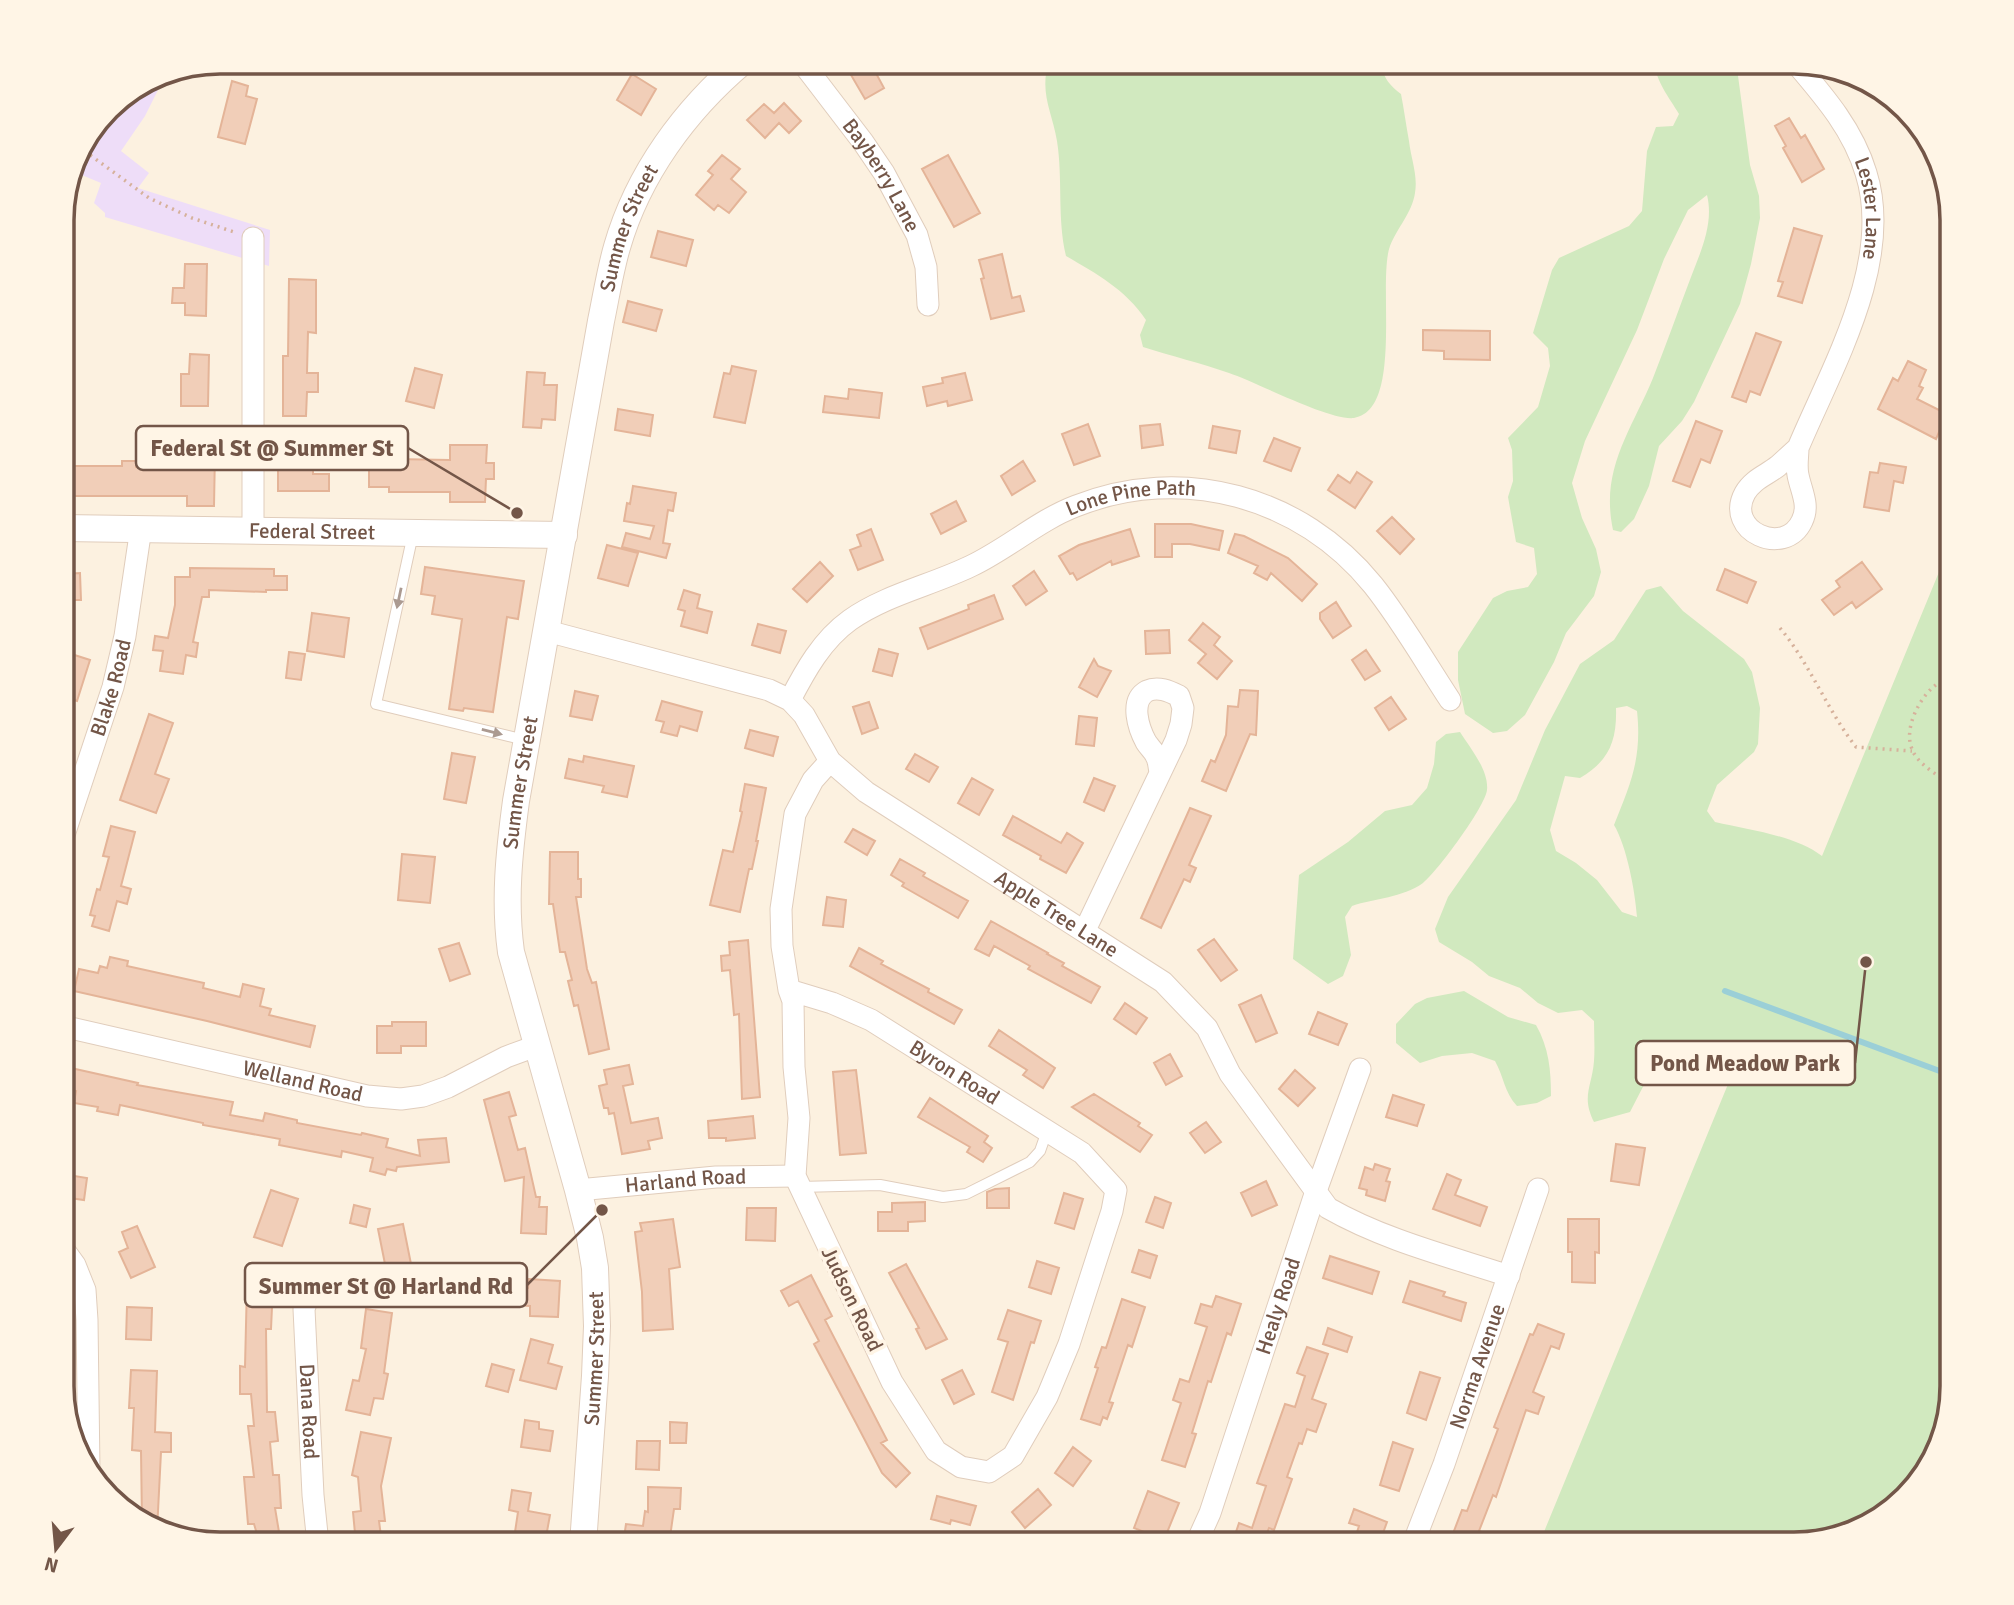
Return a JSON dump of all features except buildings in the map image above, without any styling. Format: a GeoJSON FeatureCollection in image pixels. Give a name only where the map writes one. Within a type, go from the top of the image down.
{"type":"FeatureCollection","features":[{"type":"Feature","properties":{"kind":"street","name":"Summer Street"},"geometry":{"type":"LineString","coordinates":[[584,1532],[594,1404],[597,1305],[595,1268],[578,1190],[516,974],[507,923],[508,861],[608,284],[617,247],[642,184],[660,153],[710,90],[728,74]]}},
{"type":"Feature","properties":{"kind":"street","name":"Bayberry Lane"},"geometry":{"type":"LineString","coordinates":[[811,74],[884,173],[917,235],[926,267],[928,305]]}},
{"type":"Feature","properties":{"kind":"street","name":"Lester Lane"},"geometry":{"type":"LineString","coordinates":[[1798,448],[1864,288],[1874,228],[1866,172],[1853,141],[1828,100],[1806,75]]}},
{"type":"Feature","properties":{"kind":"street"},"geometry":{"type":"LineString","coordinates":[[253,238],[253,530]]}},
{"type":"Feature","properties":{"kind":"street","name":"Lone Pine Path"},"geometry":{"type":"LineString","coordinates":[[790,701],[812,660],[829,640],[850,620],[878,604],[951,576],[996,554],[1074,506],[1106,495],[1173,487],[1205,488],[1237,495],[1298,522],[1336,548],[1373,585],[1450,699]]}},
{"type":"Feature","properties":{"kind":"street","name":"Federal Street"},"geometry":{"type":"LineString","coordinates":[[74,528],[565,535]]}},
{"type":"Feature","properties":{"kind":"street","name":"Blake Road"},"geometry":{"type":"LineString","coordinates":[[74,805],[113,687],[125,636],[141,528]]}},
{"type":"Feature","properties":{"kind":"street","name":"Apple Tree Lane"},"geometry":{"type":"LineString","coordinates":[[547,631],[769,690],[790,701],[804,715],[830,761],[866,792],[1163,982],[1207,1028],[1230,1074],[1328,1208],[1395,1238],[1509,1276]]}},
{"type":"Feature","properties":{"kind":"street"},"geometry":{"type":"LineString","coordinates":[[797,1182],[799,1118],[794,1068],[793,1002],[782,946],[781,909],[796,814],[813,780],[830,761]]}},
{"type":"Feature","properties":{"kind":"street"},"geometry":{"type":"LineString","coordinates":[[1085,930],[1160,773]]}},
{"type":"Feature","properties":{"kind":"street","name":"Byron Road"},"geometry":{"type":"LineString","coordinates":[[789,990],[832,1003],[871,1020],[1083,1153],[1105,1176]]}},
{"type":"Feature","properties":{"kind":"street","name":"Welland Road"},"geometry":{"type":"LineString","coordinates":[[74,1029],[367,1097],[401,1100],[424,1096],[448,1087],[506,1057],[536,1046]]}},
{"type":"Feature","properties":{"kind":"street","name":"Healy Road"},"geometry":{"type":"LineString","coordinates":[[1201,1532],[1360,1069]]}},
{"type":"Feature","properties":{"kind":"street","name":"Judson Road"},"geometry":{"type":"LineString","coordinates":[[797,1182],[892,1382],[936,1451],[961,1468],[989,1472],[1013,1456],[1047,1397],[1069,1344],[1112,1212],[1116,1189],[1105,1176]]}},
{"type":"Feature","properties":{"kind":"street","name":"Harland Road"},"geometry":{"type":"LineString","coordinates":[[578,1190],[716,1177],[797,1182]]}},
{"type":"Feature","properties":{"kind":"street","name":"Norma Avenue"},"geometry":{"type":"LineString","coordinates":[[1418,1532],[1444,1464],[1538,1189]]}},
{"type":"Feature","properties":{"kind":"street"},"geometry":{"type":"LineString","coordinates":[[74,1264],[85,1290],[89,1449]]}},
{"type":"Feature","properties":{"kind":"street","name":"Dana Road"},"geometry":{"type":"LineString","coordinates":[[313,1282],[304,1310],[317,1532]]}},
{"type":"Feature","properties":{"kind":"lane"},"geometry":{"type":"LineString","coordinates":[[414,532],[376,704],[527,741]]}},
{"type":"Feature","properties":{"kind":"lane"},"geometry":{"type":"LineString","coordinates":[[797,1182],[880,1185],[943,1197],[966,1194],[1030,1161],[1040,1151],[1047,1131]]}},
{"type":"Feature","properties":{"kind":"path"},"geometry":{"type":"LineString","coordinates":[[89,154],[149,198],[192,218],[253,238]]}},
{"type":"Feature","properties":{"kind":"path"},"geometry":{"type":"LineString","coordinates":[[1780,628],[1793,642],[1803,663],[1856,747],[1912,751]]}},
{"type":"Feature","properties":{"kind":"path"},"geometry":{"type":"LineString","coordinates":[[1940,682],[1931,689],[1918,707],[1909,738],[1912,751],[1940,775]]}},
{"type":"Feature","properties":{"kind":"shaded area"},"geometry":{"type":"Polygon","coordinates":[[[160,87],[145,116],[121,151],[149,173],[138,188],[270,230],[269,266],[105,217],[105,213],[94,203],[101,183],[80,174],[93,146],[116,116],[138,98],[160,87]]]}},
{"type":"Feature","properties":{"kind":"green space"},"geometry":{"type":"Polygon","coordinates":[[[1046,74],[1384,74],[1401,94],[1416,186],[1411,207],[1390,246],[1387,263],[1384,370],[1379,393],[1369,410],[1354,418],[1328,413],[1229,373],[1143,347],[1140,335],[1146,320],[1138,309],[1110,283],[1066,256],[1057,141],[1045,83],[1046,74]]]}},
{"type":"Feature","properties":{"kind":"green space"},"geometry":{"type":"Polygon","coordinates":[[[1657,74],[1738,74],[1750,165],[1759,196],[1760,218],[1751,264],[1740,304],[1694,402],[1682,421],[1659,446],[1649,486],[1634,519],[1621,532],[1613,530],[1610,508],[1614,469],[1627,433],[1653,378],[1702,247],[1709,216],[1707,195],[1688,210],[1664,259],[1637,330],[1585,441],[1572,483],[1582,518],[1596,549],[1601,572],[1594,596],[1566,633],[1554,662],[1525,715],[1507,731],[1493,733],[1465,714],[1458,680],[1458,652],[1493,598],[1507,591],[1528,587],[1537,574],[1534,548],[1516,542],[1508,497],[1513,481],[1512,450],[1508,438],[1538,407],[1550,366],[1548,348],[1533,333],[1552,270],[1559,258],[1629,226],[1642,211],[1647,151],[1656,127],[1673,126],[1679,114],[1657,74]]]}},
{"type":"Feature","properties":{"kind":"green space"},"geometry":{"type":"Polygon","coordinates":[[[1940,570],[1940,1386],[1938,1414],[1929,1441],[1916,1467],[1898,1489],[1868,1512],[1832,1527],[1795,1532],[1544,1532],[1733,1072],[1663,1055],[1654,1059],[1630,1112],[1594,1122],[1588,1098],[1594,1061],[1594,1021],[1582,1010],[1558,1013],[1538,1003],[1520,988],[1489,976],[1439,942],[1435,929],[1448,897],[1516,800],[1545,730],[1580,664],[1614,640],[1646,590],[1661,586],[1683,611],[1744,659],[1752,672],[1760,708],[1758,744],[1754,752],[1717,785],[1707,811],[1715,822],[1785,838],[1822,856],[1940,570]],[[1627,706],[1616,708],[1615,730],[1609,749],[1598,765],[1580,778],[1565,776],[1550,830],[1556,851],[1597,880],[1622,912],[1637,917],[1630,870],[1614,825],[1634,770],[1637,711],[1627,706]]]}},
{"type":"Feature","properties":{"kind":"green space"},"geometry":{"type":"Polygon","coordinates":[[[1460,732],[1478,760],[1487,782],[1487,790],[1478,810],[1449,853],[1423,883],[1397,895],[1352,906],[1345,917],[1351,955],[1343,976],[1328,984],[1293,959],[1299,875],[1348,842],[1385,811],[1412,805],[1427,788],[1434,764],[1436,742],[1446,734],[1460,732]]]}},
{"type":"Feature","properties":{"kind":"green space"},"geometry":{"type":"Polygon","coordinates":[[[1464,991],[1508,1017],[1536,1025],[1548,1059],[1551,1096],[1537,1103],[1517,1106],[1509,1095],[1495,1061],[1472,1053],[1442,1056],[1420,1063],[1396,1043],[1396,1024],[1415,1004],[1427,998],[1464,991]]]}},
{"type":"Feature","properties":{"kind":"waterway"},"geometry":{"type":"LineString","coordinates":[[1725,991],[1940,1071]]}},
{"type":"Feature","properties":{"kind":"place","name":"Federal St @ Summer St"},"geometry":{"type":"Point","coordinates":[517,513]}},
{"type":"Feature","properties":{"kind":"place","name":"Pond Meadow Park"},"geometry":{"type":"Point","coordinates":[1866,962]}},
{"type":"Feature","properties":{"kind":"place","name":"Summer St @ Harland Rd"},"geometry":{"type":"Point","coordinates":[602,1210]}}]}
